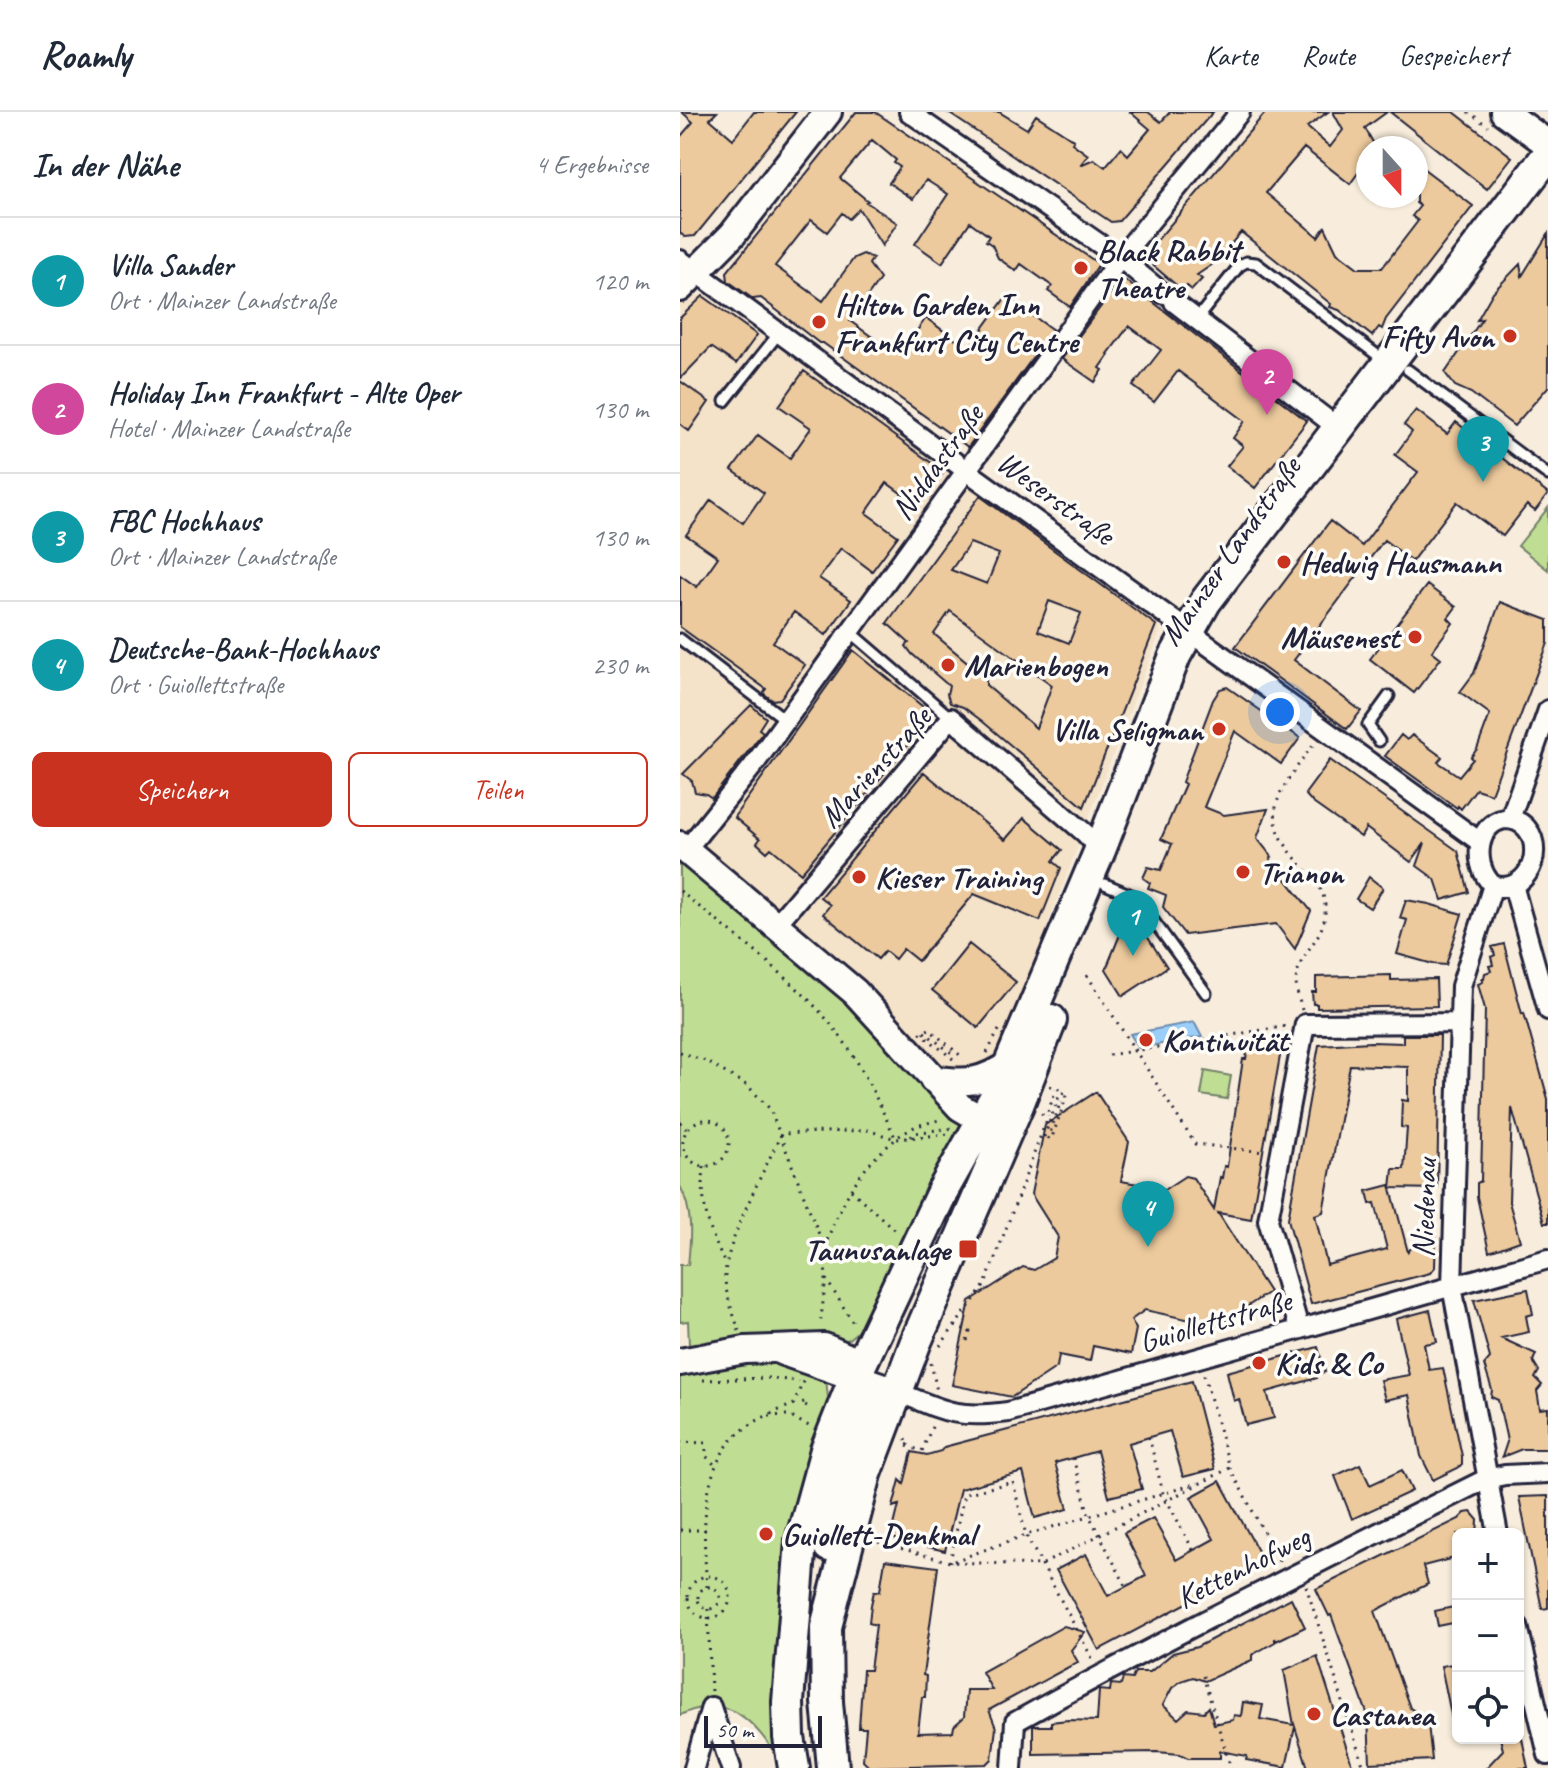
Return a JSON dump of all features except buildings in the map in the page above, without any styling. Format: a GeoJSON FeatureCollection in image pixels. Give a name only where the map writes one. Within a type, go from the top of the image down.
{"type":"FeatureCollection","features":[{"type":"Feature","properties":{"kind":"main road"},"geometry":{"type":"LineString","coordinates":[[685,273],[733,234],[828,112]]}},
{"type":"Feature","properties":{"kind":"main road"},"geometry":{"type":"LineString","coordinates":[[1504,112],[1548,144]]}},
{"type":"Feature","properties":{"kind":"main road","name":"Mainzer Landstraße"},"geometry":{"type":"LineString","coordinates":[[982,1128],[997,1094],[999,1057],[1100,850],[1175,656],[1235,595],[1548,155]]}},
{"type":"Feature","properties":{"kind":"main road","name":"Mainzer Landstraße"},"geometry":{"type":"LineString","coordinates":[[982,1128],[1040,1112],[1105,884],[1175,699],[1206,601],[1338,428],[1398,367],[1548,189]]}},
{"type":"Feature","properties":{"kind":"main road"},"geometry":{"type":"LineString","coordinates":[[683,847],[855,992],[982,1128],[982,1186],[883,1374],[867,1409],[837,1499],[824,1576],[828,1611],[827,1702],[833,1768]]}},
{"type":"Feature","properties":{"kind":"main road"},"geometry":{"type":"LineString","coordinates":[[933,1079],[959,1083],[989,1078],[999,1057]]}},
{"type":"Feature","properties":{"kind":"main road"},"geometry":{"type":"LineString","coordinates":[[812,1361],[868,1327],[889,1305],[916,1247],[982,1128]]}},
{"type":"Feature","properties":{"kind":"main road"},"geometry":{"type":"LineString","coordinates":[[831,1422],[883,1374],[889,1305]]}},
{"type":"Feature","properties":{"kind":"main road"},"geometry":{"type":"LineString","coordinates":[[686,1372],[745,1350],[772,1348],[812,1361],[849,1358],[883,1374]]}},
{"type":"Feature","properties":{"kind":"main road"},"geometry":{"type":"LineString","coordinates":[[786,1768],[801,1541],[831,1422],[833,1390],[812,1361]]}},
{"type":"Feature","properties":{"kind":"street"},"geometry":{"type":"LineString","coordinates":[[909,112],[1120,258],[1338,428]]}},
{"type":"Feature","properties":{"kind":"street","name":"Niddastraße"},"geometry":{"type":"LineString","coordinates":[[683,847],[786,720],[1120,258],[1240,112]]}},
{"type":"Feature","properties":{"kind":"street","name":"Weserstraße"},"geometry":{"type":"LineString","coordinates":[[685,273],[779,333],[1480,842]]}},
{"type":"Feature","properties":{"kind":"street"},"geometry":{"type":"LineString","coordinates":[[1510,819],[1548,710]]}},
{"type":"Feature","properties":{"kind":"street","name":"Marienstraße"},"geometry":{"type":"LineString","coordinates":[[775,926],[951,718],[1086,834],[1100,850]]}},
{"type":"Feature","properties":{"kind":"street"},"geometry":{"type":"LineString","coordinates":[[1510,819],[1539,831],[1527,876],[1513,885],[1493,885],[1481,861],[1480,842],[1492,825],[1499,820],[1510,819]]}},
{"type":"Feature","properties":{"kind":"street","name":"Niedenau"},"geometry":{"type":"LineString","coordinates":[[1493,885],[1461,986],[1452,1286],[1497,1528]]}},
{"type":"Feature","properties":{"kind":"street"},"geometry":{"type":"LineString","coordinates":[[1513,885],[1548,1010]]}},
{"type":"Feature","properties":{"kind":"street"},"geometry":{"type":"LineString","coordinates":[[1299,1328],[1268,1220],[1305,1024],[1459,1023]]}},
{"type":"Feature","properties":{"kind":"street","name":"Guiollettstraße"},"geometry":{"type":"LineString","coordinates":[[883,1374],[952,1414],[980,1416],[1008,1412],[1548,1259]]}},
{"type":"Feature","properties":{"kind":"street","name":"Kettenhofweg"},"geometry":{"type":"LineString","coordinates":[[1012,1768],[1015,1722],[1101,1674],[1293,1574],[1486,1479],[1548,1473]]}},
{"type":"Feature","properties":{"kind":"street"},"geometry":{"type":"LineString","coordinates":[[1524,1652],[1548,1755]]}},
{"type":"Feature","properties":{"kind":"street"},"geometry":{"type":"LineString","coordinates":[[694,1768],[711,1707]]}},
{"type":"Feature","properties":{"kind":"street"},"geometry":{"type":"LineString","coordinates":[[711,1707],[731,1768]]}},
{"type":"Feature","properties":{"kind":"lane"},"geometry":{"type":"LineString","coordinates":[[1196,320],[1239,266],[1246,262],[1256,263],[1548,475]]}},
{"type":"Feature","properties":{"kind":"lane"},"geometry":{"type":"LineString","coordinates":[[725,401],[779,333]]}},
{"type":"Feature","properties":{"kind":"lane"},"geometry":{"type":"LineString","coordinates":[[851,632],[951,718]]}},
{"type":"Feature","properties":{"kind":"lane"},"geometry":{"type":"LineString","coordinates":[[680,639],[786,720]]}},
{"type":"Feature","properties":{"kind":"lane"},"geometry":{"type":"LineString","coordinates":[[1379,741],[1368,725],[1389,696]]}},
{"type":"Feature","properties":{"kind":"lane"},"geometry":{"type":"LineString","coordinates":[[1105,884],[1136,897],[1206,993]]}},
{"type":"Feature","properties":{"kind":"path"},"geometry":{"type":"LineString","coordinates":[[1109,1055],[1305,1024],[1296,975],[1321,929],[1326,911],[1324,894],[1287,848],[1274,817],[1284,786],[1324,729]]}},
{"type":"Feature","properties":{"kind":"path"},"geometry":{"type":"LineString","coordinates":[[680,891],[807,999],[832,1026],[863,1070],[896,1139]]}},
{"type":"Feature","properties":{"kind":"path"},"geometry":{"type":"LineString","coordinates":[[1087,975],[1195,1144],[1280,1154]]}},
{"type":"Feature","properties":{"kind":"path"},"geometry":{"type":"LineString","coordinates":[[998,1027],[999,1057]]}},
{"type":"Feature","properties":{"kind":"path"},"geometry":{"type":"LineString","coordinates":[[956,1062],[921,1033],[929,1029],[961,1056]]}},
{"type":"Feature","properties":{"kind":"path"},"geometry":{"type":"LineString","coordinates":[[927,1032],[953,1054]]}},
{"type":"Feature","properties":{"kind":"path"},"geometry":{"type":"LineString","coordinates":[[680,1052],[707,1062],[748,1086],[770,1109],[824,1247],[826,1279],[812,1361],[794,1404]]}},
{"type":"Feature","properties":{"kind":"path"},"geometry":{"type":"LineString","coordinates":[[938,1350],[985,1285],[1040,1112],[1056,1089],[1052,1087]]}},
{"type":"Feature","properties":{"kind":"path"},"geometry":{"type":"LineString","coordinates":[[1065,1091],[1066,1098],[1048,1139],[1059,1096],[1065,1091]]}},
{"type":"Feature","properties":{"kind":"path"},"geometry":{"type":"LineString","coordinates":[[1048,1139],[1061,1101]]}},
{"type":"Feature","properties":{"kind":"path"},"geometry":{"type":"LineString","coordinates":[[824,1247],[835,1218],[865,1166],[916,1126],[948,1117]]}},
{"type":"Feature","properties":{"kind":"path"},"geometry":{"type":"LineString","coordinates":[[710,1119],[724,1128],[729,1138],[727,1152],[714,1165],[704,1166],[688,1158],[682,1148],[686,1129],[699,1120],[710,1119]]}},
{"type":"Feature","properties":{"kind":"path"},"geometry":{"type":"LineString","coordinates":[[680,1122],[686,1129]]}},
{"type":"Feature","properties":{"kind":"path"},"geometry":{"type":"LineString","coordinates":[[911,1137],[914,1133],[982,1128]]}},
{"type":"Feature","properties":{"kind":"path"},"geometry":{"type":"LineString","coordinates":[[781,1134],[867,1130],[896,1139],[943,1134]]}},
{"type":"Feature","properties":{"kind":"path"},"geometry":{"type":"LineString","coordinates":[[745,1350],[726,1284],[726,1266],[733,1242],[781,1134]]}},
{"type":"Feature","properties":{"kind":"path"},"geometry":{"type":"LineString","coordinates":[[704,1166],[702,1193],[705,1217],[726,1266]]}},
{"type":"Feature","properties":{"kind":"path"},"geometry":{"type":"LineString","coordinates":[[851,1190],[916,1247]]}},
{"type":"Feature","properties":{"kind":"path"},"geometry":{"type":"LineString","coordinates":[[826,1279],[854,1324]]}},
{"type":"Feature","properties":{"kind":"path"},"geometry":{"type":"LineString","coordinates":[[955,1326],[970,1332],[972,1338]]}},
{"type":"Feature","properties":{"kind":"path"},"geometry":{"type":"LineString","coordinates":[[967,1341],[970,1332]]}},
{"type":"Feature","properties":{"kind":"path"},"geometry":{"type":"LineString","coordinates":[[1197,1357],[1230,1468],[1293,1574],[1364,1768]]}},
{"type":"Feature","properties":{"kind":"path"},"geometry":{"type":"LineString","coordinates":[[686,1372],[768,1378],[812,1361]]}},
{"type":"Feature","properties":{"kind":"path"},"geometry":{"type":"LineString","coordinates":[[883,1374],[938,1408],[922,1451],[907,1446]]}},
{"type":"Feature","properties":{"kind":"path"},"geometry":{"type":"LineString","coordinates":[[707,1587],[708,1491],[715,1465],[732,1439],[762,1417],[794,1404],[807,1404]]}},
{"type":"Feature","properties":{"kind":"path"},"geometry":{"type":"LineString","coordinates":[[762,1417],[787,1415],[831,1422]]}},
{"type":"Feature","properties":{"kind":"path"},"geometry":{"type":"LineString","coordinates":[[1149,1437],[1166,1501],[1193,1550]]}},
{"type":"Feature","properties":{"kind":"path"},"geometry":{"type":"LineString","coordinates":[[906,1439],[907,1446]]}},
{"type":"Feature","properties":{"kind":"path"},"geometry":{"type":"LineString","coordinates":[[907,1446],[912,1441]]}},
{"type":"Feature","properties":{"kind":"path"},"geometry":{"type":"LineString","coordinates":[[680,1442],[706,1443],[706,1456],[715,1465]]}},
{"type":"Feature","properties":{"kind":"path"},"geometry":{"type":"LineString","coordinates":[[1073,1458],[1089,1515],[1126,1586]]}},
{"type":"Feature","properties":{"kind":"path"},"geometry":{"type":"LineString","coordinates":[[878,1542],[950,1562],[1041,1565],[1230,1468]]}},
{"type":"Feature","properties":{"kind":"path"},"geometry":{"type":"LineString","coordinates":[[950,1562],[1026,1535],[1207,1480]]}},
{"type":"Feature","properties":{"kind":"path"},"geometry":{"type":"LineString","coordinates":[[950,1562],[964,1494],[1013,1482],[1026,1535],[1101,1674]]}},
{"type":"Feature","properties":{"kind":"path"},"geometry":{"type":"LineString","coordinates":[[680,1530],[707,1530]]}},
{"type":"Feature","properties":{"kind":"path"},"geometry":{"type":"LineString","coordinates":[[706,1576],[724,1582],[730,1595],[726,1610],[709,1619],[695,1614],[688,1596],[695,1582],[706,1576]]}},
{"type":"Feature","properties":{"kind":"path"},"geometry":{"type":"LineString","coordinates":[[707,1587],[718,1591],[720,1598],[716,1606],[708,1609],[701,1605],[698,1597],[707,1587]]}},
{"type":"Feature","properties":{"kind":"path"},"geometry":{"type":"LineString","coordinates":[[708,1609],[711,1707]]}},
{"type":"Feature","properties":{"kind":"path"},"geometry":{"type":"LineString","coordinates":[[1203,1676],[1231,1768]]}},
{"type":"Feature","properties":{"kind":"shaded area"},"geometry":{"type":"Polygon","coordinates":[[[680,287],[689,295],[705,295],[1160,625],[1160,633],[1047,926],[1064,933],[982,1120],[680,856],[680,287]]]}},
{"type":"Feature","properties":{"kind":"shaded area"},"geometry":{"type":"Polygon","coordinates":[[[680,1186],[691,1224],[688,1266],[680,1265],[680,1186]]]}},
{"type":"Feature","properties":{"kind":"green space"},"geometry":{"type":"Polygon","coordinates":[[[1548,508],[1548,570],[1518,546],[1548,508]]]}},
{"type":"Feature","properties":{"kind":"green space","name":"Taunusanlage"},"geometry":{"type":"Polygon","coordinates":[[[680,860],[847,1000],[966,1127],[889,1305],[824,1360],[832,1436],[826,1450],[785,1767],[754,1727],[730,1710],[699,1708],[680,1715],[680,1347],[689,1346],[688,1321],[680,1322],[680,1265],[688,1265],[690,1234],[687,1205],[680,1186],[680,860]]]}},
{"type":"Feature","properties":{"kind":"green space"},"geometry":{"type":"Polygon","coordinates":[[[1205,1071],[1231,1076],[1227,1099],[1201,1095],[1205,1071]]]}},
{"type":"Feature","properties":{"kind":"water"},"geometry":{"type":"Polygon","coordinates":[[[1194,1022],[1202,1037],[1139,1048],[1130,1034],[1194,1022]]]}},
{"type":"Feature","properties":{"kind":"place","name":"Black Rabbit Theatre"},"geometry":{"type":"Point","coordinates":[1081,268]}},
{"type":"Feature","properties":{"kind":"place","name":"Hilton Garden Inn Frankfurt City Centre"},"geometry":{"type":"Point","coordinates":[819,322]}},
{"type":"Feature","properties":{"kind":"place","name":"Fifty Avon"},"geometry":{"type":"Point","coordinates":[1510,336]}},
{"type":"Feature","properties":{"kind":"place","name":"Holiday Inn Frankfurt - Alte Oper"},"geometry":{"type":"Point","coordinates":[1267,415]}},
{"type":"Feature","properties":{"kind":"place","name":"FBC Hochhaus"},"geometry":{"type":"Point","coordinates":[1483,482]}},
{"type":"Feature","properties":{"kind":"place","name":"Hedwig Hausmann"},"geometry":{"type":"Point","coordinates":[1284,562]}},
{"type":"Feature","properties":{"kind":"place","name":"Mäusenest"},"geometry":{"type":"Point","coordinates":[1415,637]}},
{"type":"Feature","properties":{"kind":"place","name":"Marienbogen"},"geometry":{"type":"Point","coordinates":[948,665]}},
{"type":"Feature","properties":{"kind":"place","name":"Villa Seligman"},"geometry":{"type":"Point","coordinates":[1219,729]}},
{"type":"Feature","properties":{"kind":"place","name":"Trianon"},"geometry":{"type":"Point","coordinates":[1243,872]}},
{"type":"Feature","properties":{"kind":"place","name":"Kieser Training"},"geometry":{"type":"Point","coordinates":[859,877]}},
{"type":"Feature","properties":{"kind":"place","name":"Villa Sander"},"geometry":{"type":"Point","coordinates":[1133,956]}},
{"type":"Feature","properties":{"kind":"place","name":"Kontinuität"},"geometry":{"type":"Point","coordinates":[1146,1040]}},
{"type":"Feature","properties":{"kind":"place","name":"Deutsche-Bank-Hochhaus"},"geometry":{"type":"Point","coordinates":[1148,1247]}},
{"type":"Feature","properties":{"kind":"place","name":"Taunusanlage"},"geometry":{"type":"Point","coordinates":[968,1249]}},
{"type":"Feature","properties":{"kind":"place","name":"Kids & Co"},"geometry":{"type":"Point","coordinates":[1259,1363]}},
{"type":"Feature","properties":{"kind":"place","name":"Guiollett-Denkmal"},"geometry":{"type":"Point","coordinates":[766,1534]}},
{"type":"Feature","properties":{"kind":"place","name":"Castanea"},"geometry":{"type":"Point","coordinates":[1314,1714]}}]}
